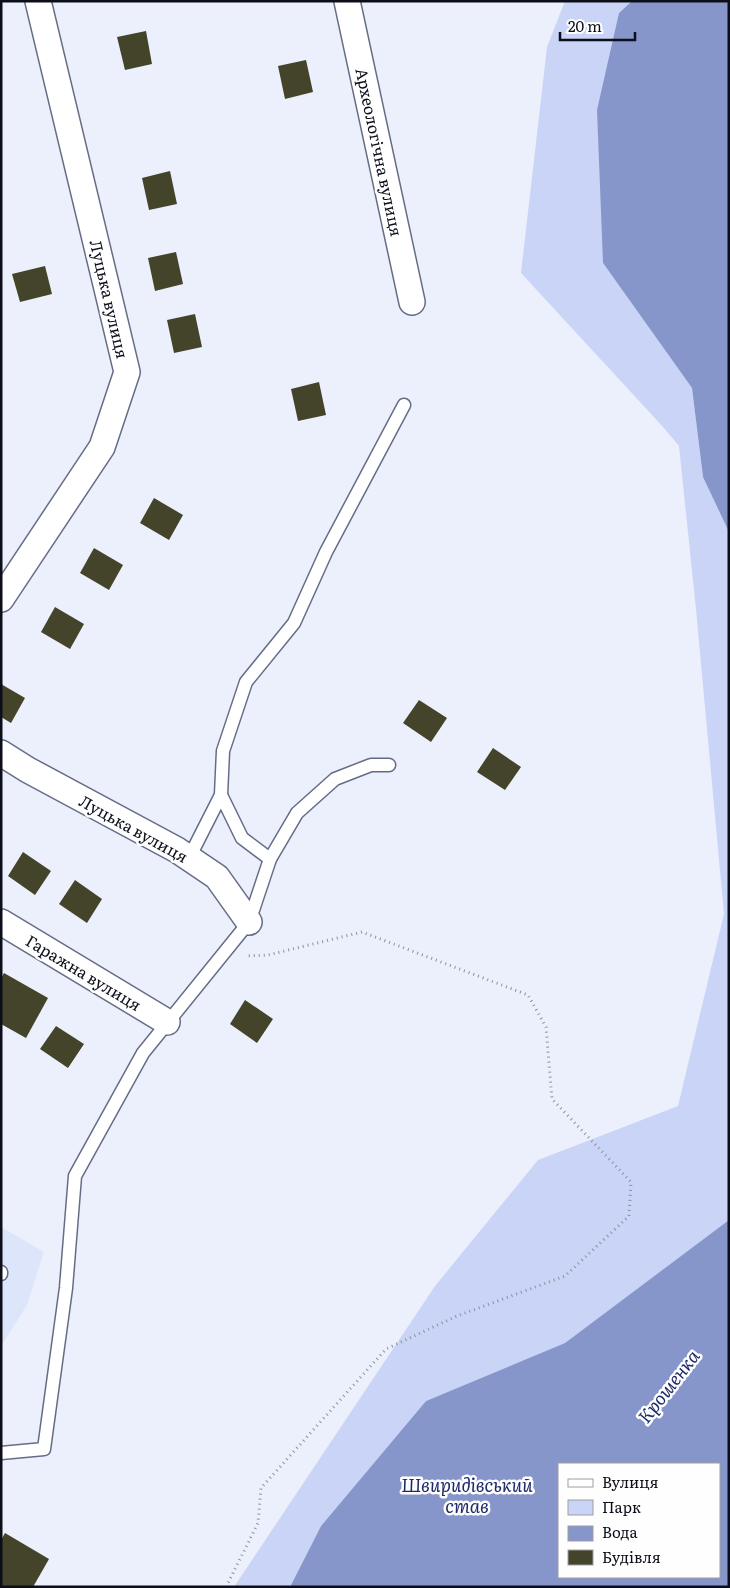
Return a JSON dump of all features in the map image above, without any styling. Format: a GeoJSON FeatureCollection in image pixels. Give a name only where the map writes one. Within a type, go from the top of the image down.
{"type":"FeatureCollection","features":[{"type":"Feature","properties":{"kind":"street","name":"Луцька вулиця"},"geometry":{"type":"LineString","coordinates":[[1,599],[102,447],[127,372],[38,1]]}},
{"type":"Feature","properties":{"kind":"street","name":"Археологічна вулиця"},"geometry":{"type":"LineString","coordinates":[[347,1],[412,302]]}},
{"type":"Feature","properties":{"kind":"street","name":"Луцька вулиця"},"geometry":{"type":"LineString","coordinates":[[1,753],[28,770],[177,850],[217,877],[249,922]]}},
{"type":"Feature","properties":{"kind":"street","name":"Гаражна вулиця"},"geometry":{"type":"LineString","coordinates":[[1,922],[167,1022]]}},
{"type":"Feature","properties":{"kind":"lane"},"geometry":{"type":"LineString","coordinates":[[270,859],[242,838],[222,795],[223,751],[246,682],[294,623],[326,552],[404,405]]}},
{"type":"Feature","properties":{"kind":"lane"},"geometry":{"type":"LineString","coordinates":[[1,1453],[44,1449],[66,1288],[75,1176],[143,1053],[249,922],[270,859],[297,813],[335,779],[371,765],[389,765]]}},
{"type":"Feature","properties":{"kind":"lane"},"geometry":{"type":"LineString","coordinates":[[189,858],[222,795]]}},
{"type":"Feature","properties":{"kind":"path"},"geometry":{"type":"LineString","coordinates":[[220,958],[268,955],[362,932],[528,995],[546,1027],[552,1099],[631,1182],[629,1216],[565,1276],[457,1316],[386,1349],[261,1488],[258,1523],[226,1587]]}},
{"type":"Feature","properties":{"kind":"shaded area"},"geometry":{"type":"Polygon","coordinates":[[[1,1227],[44,1252],[27,1305],[1,1346],[1,1227]]]}},
{"type":"Feature","properties":{"kind":"green space"},"geometry":{"type":"Polygon","coordinates":[[[565,1],[632,1],[619,13],[603,263],[692,388],[703,477],[729,532],[729,1220],[565,1343],[426,1401],[321,1526],[290,1587],[234,1587],[435,1286],[538,1160],[678,1106],[724,914],[679,446],[521,273],[547,47],[565,1]]]}},
{"type":"Feature","properties":{"kind":"water"},"geometry":{"type":"Polygon","coordinates":[[[632,1],[729,1],[729,532],[703,477],[692,388],[603,263],[597,110],[619,13],[632,1]]]}},
{"type":"Feature","properties":{"kind":"water","name":"Швиридівський став"},"geometry":{"type":"Polygon","coordinates":[[[729,1220],[729,1587],[290,1587],[321,1526],[426,1401],[565,1343],[729,1220]]]}},
{"type":"Feature","properties":{"kind":"building"},"geometry":{"type":"Polygon","coordinates":[[[146,31],[152,64],[125,70],[117,37],[146,31]]]}},
{"type":"Feature","properties":{"kind":"building"},"geometry":{"type":"Polygon","coordinates":[[[306,60],[313,92],[285,99],[278,66],[306,60]]]}},
{"type":"Feature","properties":{"kind":"building"},"geometry":{"type":"Polygon","coordinates":[[[170,171],[177,204],[149,210],[142,178],[170,171]]]}},
{"type":"Feature","properties":{"kind":"building"},"geometry":{"type":"Polygon","coordinates":[[[176,252],[183,284],[155,291],[148,258],[176,252]]]}},
{"type":"Feature","properties":{"kind":"building"},"geometry":{"type":"Polygon","coordinates":[[[45,266],[52,294],[20,302],[12,274],[45,266]]]}},
{"type":"Feature","properties":{"kind":"building"},"geometry":{"type":"Polygon","coordinates":[[[195,314],[202,347],[174,353],[167,320],[195,314]]]}},
{"type":"Feature","properties":{"kind":"building"},"geometry":{"type":"Polygon","coordinates":[[[319,382],[326,415],[298,421],[291,389],[319,382]]]}},
{"type":"Feature","properties":{"kind":"building"},"geometry":{"type":"Polygon","coordinates":[[[154,498],[183,515],[169,540],[140,523],[154,498]]]}},
{"type":"Feature","properties":{"kind":"building"},"geometry":{"type":"Polygon","coordinates":[[[94,548],[123,565],[109,590],[80,573],[94,548]]]}},
{"type":"Feature","properties":{"kind":"building"},"geometry":{"type":"Polygon","coordinates":[[[55,607],[84,624],[70,649],[41,632],[55,607]]]}},
{"type":"Feature","properties":{"kind":"building"},"geometry":{"type":"Polygon","coordinates":[[[1,684],[25,698],[11,723],[1,717],[1,684]]]}},
{"type":"Feature","properties":{"kind":"building"},"geometry":{"type":"Polygon","coordinates":[[[419,700],[447,718],[431,742],[403,723],[419,700]]]}},
{"type":"Feature","properties":{"kind":"building"},"geometry":{"type":"Polygon","coordinates":[[[493,748],[521,767],[505,790],[477,772],[493,748]]]}},
{"type":"Feature","properties":{"kind":"building"},"geometry":{"type":"Polygon","coordinates":[[[23,852],[51,871],[35,895],[8,876],[23,852]]]}},
{"type":"Feature","properties":{"kind":"building"},"geometry":{"type":"Polygon","coordinates":[[[75,880],[102,899],[87,923],[59,904],[75,880]]]}},
{"type":"Feature","properties":{"kind":"building"},"geometry":{"type":"Polygon","coordinates":[[[4,973],[48,998],[26,1038],[1,1024],[1,978],[4,973]]]}},
{"type":"Feature","properties":{"kind":"building"},"geometry":{"type":"Polygon","coordinates":[[[245,1000],[273,1019],[257,1043],[230,1024],[245,1000]]]}},
{"type":"Feature","properties":{"kind":"building"},"geometry":{"type":"Polygon","coordinates":[[[56,1026],[84,1044],[68,1068],[40,1049],[56,1026]]]}},
{"type":"Feature","properties":{"kind":"building"},"geometry":{"type":"Polygon","coordinates":[[[5,1533],[49,1559],[33,1587],[1,1586],[1,1540],[5,1533]]]}},
{"type":"Feature","properties":{"kind":"water label","name":"Крошенка"},"geometry":{"type":"Point","coordinates":[668,1386]}}]}
